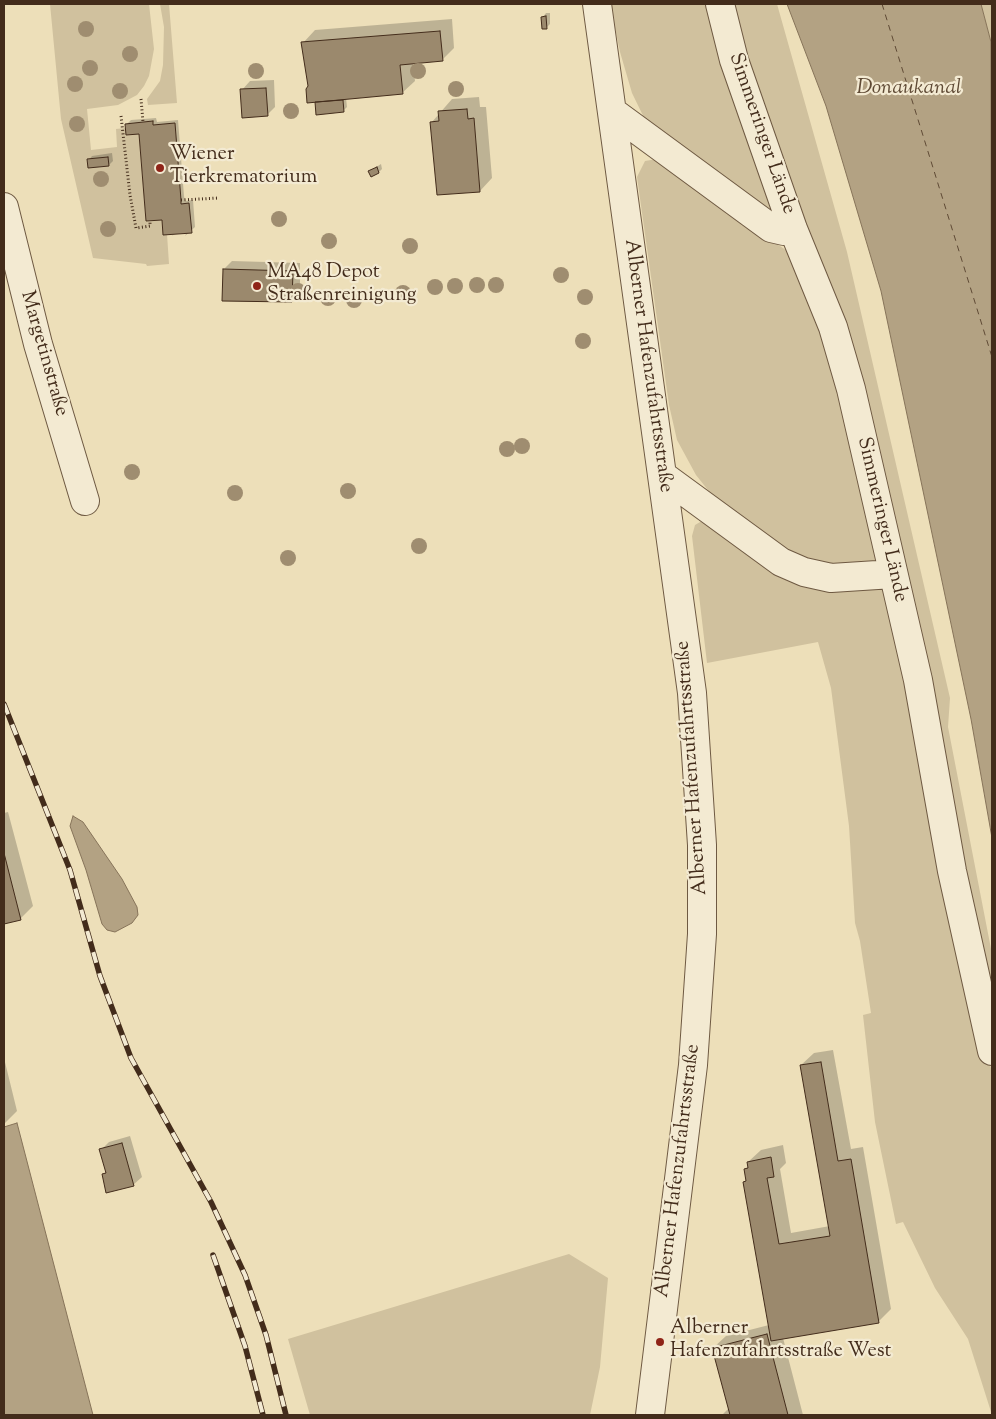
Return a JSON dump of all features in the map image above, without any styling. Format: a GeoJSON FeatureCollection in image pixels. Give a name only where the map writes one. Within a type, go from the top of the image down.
{"type":"FeatureCollection","features":[{"type":"Feature","properties":{"kind":"street","name":"Alberner Hafenzufahrtsstraße"},"geometry":{"type":"LineString","coordinates":[[597,4],[692,693],[702,845],[702,934],[693,1065],[650,1415]]}},
{"type":"Feature","properties":{"kind":"street","name":"Simmeringer Lände"},"geometry":{"type":"LineString","coordinates":[[720,4],[734,60],[794,229],[833,326],[851,389],[918,680],[952,871],[992,1051]]}},
{"type":"Feature","properties":{"kind":"street"},"geometry":{"type":"LineString","coordinates":[[613,112],[771,228],[784,231],[794,229]]}},
{"type":"Feature","properties":{"kind":"street","name":"Margetinstraße"},"geometry":{"type":"LineString","coordinates":[[4,207],[38,344],[85,501]]}},
{"type":"Feature","properties":{"kind":"street"},"geometry":{"type":"LineString","coordinates":[[662,475],[781,562],[804,572],[831,578],[893,574]]}},
{"type":"Feature","properties":{"kind":"path"},"geometry":{"type":"LineString","coordinates":[[141,99],[143,122]]}},
{"type":"Feature","properties":{"kind":"path"},"geometry":{"type":"LineString","coordinates":[[122,116],[130,195],[136,228],[150,226],[150,221]]}},
{"type":"Feature","properties":{"kind":"path"},"geometry":{"type":"LineString","coordinates":[[181,200],[219,198]]}},
{"type":"Feature","properties":{"kind":"shaded area"},"geometry":{"type":"Polygon","coordinates":[[[50,4],[149,4],[154,49],[149,76],[144,86],[137,95],[118,105],[87,109],[91,150],[117,147],[116,129],[126,128],[139,134],[146,221],[162,220],[163,234],[167,234],[169,264],[147,266],[146,264],[93,258],[61,119],[50,4]]]}},
{"type":"Feature","properties":{"kind":"shaded area"},"geometry":{"type":"Polygon","coordinates":[[[160,4],[169,4],[177,103],[148,105],[147,99],[160,81],[163,65],[164,27],[160,4]]]}},
{"type":"Feature","properties":{"kind":"shaded area"},"geometry":{"type":"Polygon","coordinates":[[[610,4],[716,4],[781,207],[769,218],[650,130],[632,93],[620,52],[610,4]]]}},
{"type":"Feature","properties":{"kind":"shaded area"},"geometry":{"type":"Polygon","coordinates":[[[726,4],[777,4],[847,252],[950,698],[948,727],[992,954],[992,1031],[920,659],[726,4]]]}},
{"type":"Feature","properties":{"kind":"shaded area"},"geometry":{"type":"Polygon","coordinates":[[[981,4],[992,4],[992,47],[991,42],[981,4]]]}},
{"type":"Feature","properties":{"kind":"shaded area"},"geometry":{"type":"Polygon","coordinates":[[[657,159],[797,258],[828,330],[880,552],[875,565],[861,569],[798,562],[723,509],[696,475],[677,440],[669,405],[637,177],[645,161],[657,159]]]}},
{"type":"Feature","properties":{"kind":"shaded area"},"geometry":{"type":"Polygon","coordinates":[[[707,518],[767,562],[887,587],[982,1036],[992,1072],[992,1415],[968,1339],[935,1288],[903,1222],[896,1224],[875,1122],[863,1015],[871,1013],[860,941],[855,923],[849,826],[831,688],[818,642],[707,663],[692,536],[695,525],[707,518]]]}},
{"type":"Feature","properties":{"kind":"shaded area"},"geometry":{"type":"Polygon","coordinates":[[[569,1254],[608,1278],[600,1367],[590,1415],[310,1415],[288,1339],[569,1254]]]}},
{"type":"Feature","properties":{"kind":"water","name":"Donaukanal"},"geometry":{"type":"Polygon","coordinates":[[[787,4],[981,4],[991,42],[992,838],[971,719],[881,291],[826,106],[787,4]]]}},
{"type":"Feature","properties":{"kind":"water"},"geometry":{"type":"Polygon","coordinates":[[[73,816],[83,822],[122,879],[137,907],[138,915],[132,923],[115,932],[107,930],[102,924],[86,870],[70,826],[73,816]]]}},
{"type":"Feature","properties":{"kind":"water"},"geometry":{"type":"Polygon","coordinates":[[[17,1123],[93,1415],[4,1415],[4,1127],[17,1123]]]}},
{"type":"Feature","properties":{"kind":"building"},"geometry":{"type":"Polygon","coordinates":[[[546,16],[547,29],[542,29],[541,17],[546,16]]]}},
{"type":"Feature","properties":{"kind":"building"},"geometry":{"type":"Polygon","coordinates":[[[440,31],[443,61],[400,65],[403,94],[307,103],[306,89],[308,86],[301,42],[440,31]]]}},
{"type":"Feature","properties":{"kind":"building"},"geometry":{"type":"Polygon","coordinates":[[[266,88],[268,116],[242,118],[240,89],[266,88]]]}},
{"type":"Feature","properties":{"kind":"building"},"geometry":{"type":"Polygon","coordinates":[[[343,100],[344,112],[316,115],[315,102],[343,100]]]}},
{"type":"Feature","properties":{"kind":"building"},"geometry":{"type":"Polygon","coordinates":[[[467,109],[468,119],[474,118],[480,192],[437,195],[430,122],[439,121],[438,111],[467,109]]]}},
{"type":"Feature","properties":{"kind":"building","name":"Wiener Tierkrematorium"},"geometry":{"type":"Polygon","coordinates":[[[153,121],[153,125],[175,123],[181,204],[189,203],[192,233],[163,235],[162,220],[146,221],[139,134],[126,135],[125,124],[153,121]]]}},
{"type":"Feature","properties":{"kind":"building"},"geometry":{"type":"Polygon","coordinates":[[[108,157],[109,166],[88,168],[87,159],[108,157]]]}},
{"type":"Feature","properties":{"kind":"building"},"geometry":{"type":"Polygon","coordinates":[[[377,167],[379,173],[371,177],[368,171],[377,167]]]}},
{"type":"Feature","properties":{"kind":"building","name":"MA48 Depot Straßenreinigung"},"geometry":{"type":"Polygon","coordinates":[[[223,269],[293,271],[292,302],[222,301],[223,269]]]}},
{"type":"Feature","properties":{"kind":"building"},"geometry":{"type":"Polygon","coordinates":[[[4,853],[21,920],[4,924],[4,853]]]}},
{"type":"Feature","properties":{"kind":"building"},"geometry":{"type":"Polygon","coordinates":[[[821,1062],[838,1161],[851,1159],[879,1323],[771,1341],[743,1182],[746,1181],[744,1169],[748,1168],[747,1162],[771,1157],[774,1177],[767,1178],[779,1244],[830,1236],[800,1065],[821,1062]]]}},
{"type":"Feature","properties":{"kind":"building"},"geometry":{"type":"Polygon","coordinates":[[[122,1143],[134,1186],[106,1193],[102,1174],[106,1173],[99,1149],[122,1143]]]}},
{"type":"Feature","properties":{"kind":"building"},"geometry":{"type":"Polygon","coordinates":[[[767,1334],[788,1415],[730,1415],[712,1348],[767,1334]]]}},
{"type":"Feature","properties":{"kind":"ferry route"},"geometry":{"type":"LineString","coordinates":[[882,4],[992,357]]}},
{"type":"Feature","properties":{"kind":"railway"},"geometry":{"type":"LineString","coordinates":[[4,704],[70,870],[100,976],[131,1058],[211,1202],[245,1275],[266,1335],[286,1415]]}},
{"type":"Feature","properties":{"kind":"railway"},"geometry":{"type":"LineString","coordinates":[[213,1255],[245,1346],[263,1415]]}},
{"type":"Feature","properties":{"kind":"place","name":"Wiener Tierkrematorium"},"geometry":{"type":"Point","coordinates":[160,168]}},
{"type":"Feature","properties":{"kind":"place","name":"MA48 Depot Straßenreinigung"},"geometry":{"type":"Point","coordinates":[257,286]}},
{"type":"Feature","properties":{"kind":"place","name":"Alberner Hafenzufahrtsstraße West"},"geometry":{"type":"Point","coordinates":[660,1342]}}]}
